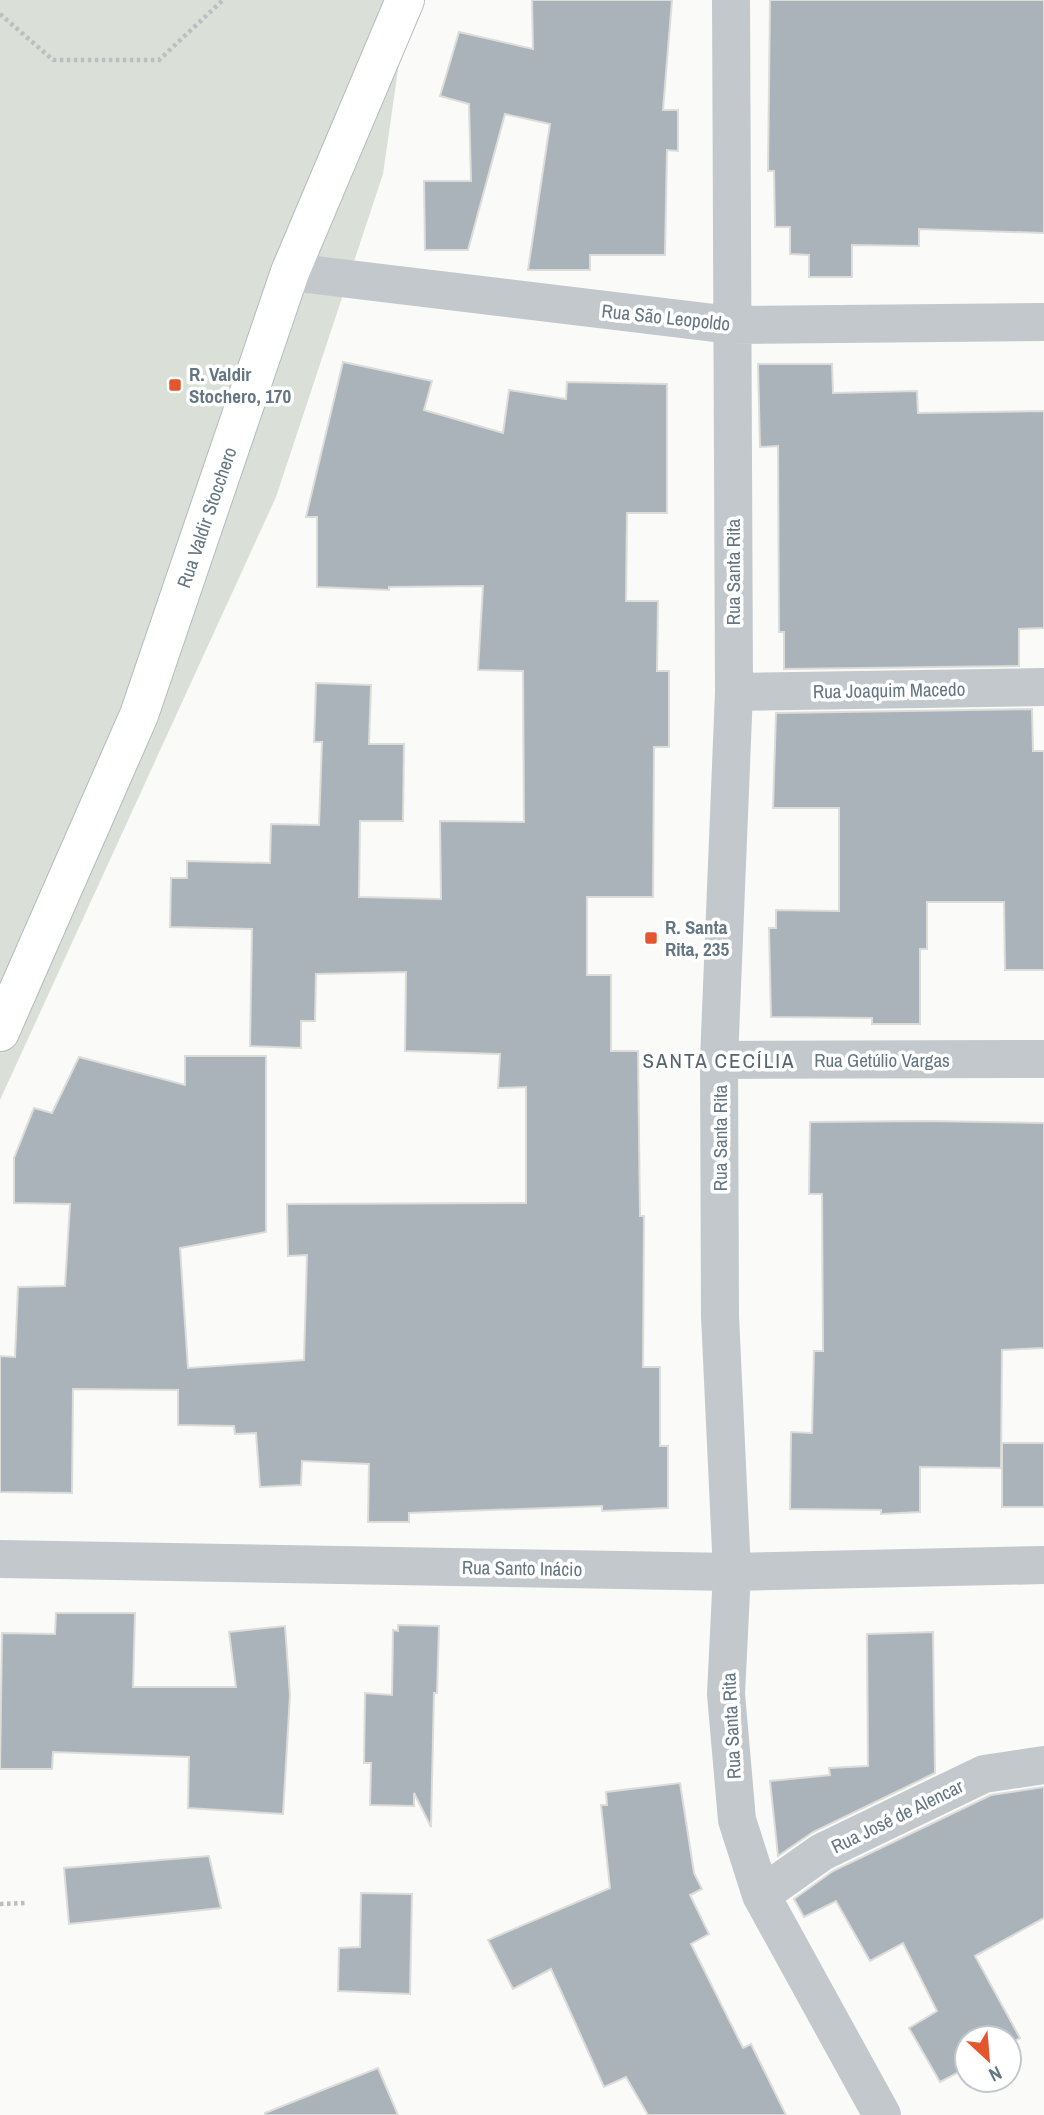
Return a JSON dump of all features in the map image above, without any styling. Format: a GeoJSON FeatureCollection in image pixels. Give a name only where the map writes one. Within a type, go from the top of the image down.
{"type":"FeatureCollection","features":[{"type":"Feature","properties":{"kind":"main road","name":"Rua Valdir Stocchero"},"geometry":{"type":"LineString","coordinates":[[0,1032],[139,715],[290,272],[405,0]]}},
{"type":"Feature","properties":{"kind":"street","name":"Rua Santa Rita"},"geometry":{"type":"LineString","coordinates":[[731,0],[734,692],[719,1060],[720,1316],[732,1572],[726,1694],[737,1820],[761,1895],[882,2115]]}},
{"type":"Feature","properties":{"kind":"street","name":"Rua São Leopoldo"},"geometry":{"type":"LineString","coordinates":[[290,272],[731,325],[1044,323]]}},
{"type":"Feature","properties":{"kind":"street","name":"Rua Joaquim Macedo"},"geometry":{"type":"LineString","coordinates":[[734,692],[1044,687]]}},
{"type":"Feature","properties":{"kind":"street","name":"Rua Getúlio Vargas"},"geometry":{"type":"LineString","coordinates":[[719,1060],[1044,1059]]}},
{"type":"Feature","properties":{"kind":"street","name":"Rua Santo Inácio"},"geometry":{"type":"LineString","coordinates":[[0,1559],[732,1572],[1044,1565]]}},
{"type":"Feature","properties":{"kind":"street","name":"Rua José de Alencar"},"geometry":{"type":"LineString","coordinates":[[761,1895],[822,1852],[984,1774],[1044,1765]]}},
{"type":"Feature","properties":{"kind":"path"},"geometry":{"type":"LineString","coordinates":[[0,15],[52,60],[159,60],[223,0]]}},
{"type":"Feature","properties":{"kind":"path"},"geometry":{"type":"LineString","coordinates":[[0,1905],[25,1903]]}},
{"type":"Feature","properties":{"kind":"shaded area"},"geometry":{"type":"Polygon","coordinates":[[[0,0],[408,0],[383,174],[276,497],[0,1100],[0,0]]]}},
{"type":"Feature","properties":{"kind":"building"},"geometry":{"type":"Polygon","coordinates":[[[532,0],[672,0],[663,110],[678,110],[678,151],[667,150],[665,255],[590,255],[590,270],[528,270],[550,124],[505,114],[468,250],[425,250],[424,181],[471,181],[469,104],[440,96],[459,32],[533,49],[532,0]]]}},
{"type":"Feature","properties":{"kind":"building"},"geometry":{"type":"Polygon","coordinates":[[[770,0],[1044,0],[1044,233],[919,229],[919,246],[852,245],[852,277],[809,277],[809,255],[790,254],[790,227],[775,227],[774,171],[768,171],[770,0]]]}},
{"type":"Feature","properties":{"kind":"building"},"geometry":{"type":"Polygon","coordinates":[[[343,362],[432,381],[424,410],[503,433],[509,390],[566,399],[567,382],[667,384],[667,513],[627,513],[626,601],[658,601],[657,671],[669,671],[669,747],[654,747],[653,897],[587,897],[587,975],[611,975],[611,1051],[638,1051],[640,1216],[644,1216],[643,1367],[660,1367],[660,1446],[668,1446],[668,1508],[602,1511],[602,1506],[409,1513],[409,1522],[368,1522],[369,1464],[302,1461],[301,1485],[260,1487],[256,1433],[235,1434],[234,1426],[178,1425],[178,1390],[73,1389],[72,1493],[0,1492],[0,1356],[15,1357],[18,1287],[65,1286],[70,1204],[14,1203],[14,1158],[34,1108],[52,1113],[79,1057],[185,1085],[185,1056],[266,1056],[266,1232],[180,1248],[188,1368],[304,1360],[307,1255],[288,1256],[287,1204],[526,1203],[526,1087],[498,1088],[500,1054],[405,1051],[406,972],[316,974],[315,1021],[301,1021],[301,1048],[250,1046],[252,929],[170,927],[171,878],[187,878],[187,861],[270,863],[271,824],[319,825],[322,742],[314,742],[316,683],[371,685],[369,744],[404,744],[403,821],[360,821],[359,897],[441,899],[440,821],[524,822],[523,671],[478,670],[483,586],[389,587],[389,590],[317,587],[317,517],[306,517],[343,362]]]}},
{"type":"Feature","properties":{"kind":"building"},"geometry":{"type":"Polygon","coordinates":[[[758,364],[832,364],[833,393],[917,391],[918,413],[1044,411],[1044,628],[1019,629],[1019,666],[784,669],[784,632],[779,632],[778,446],[760,447],[758,364]]]}},
{"type":"Feature","properties":{"kind":"building"},"geometry":{"type":"Polygon","coordinates":[[[1032,709],[1033,751],[1044,751],[1044,970],[1005,970],[1004,902],[927,902],[927,949],[920,949],[920,1024],[872,1024],[872,1018],[771,1017],[769,928],[776,928],[776,910],[839,911],[839,808],[773,808],[776,713],[1032,709]]]}},
{"type":"Feature","properties":{"kind":"building"},"geometry":{"type":"Polygon","coordinates":[[[810,1122],[1044,1123],[1044,1348],[1002,1350],[1001,1468],[920,1467],[920,1512],[881,1514],[881,1510],[790,1509],[791,1432],[812,1433],[814,1351],[823,1351],[822,1194],[809,1194],[810,1122]]]}},
{"type":"Feature","properties":{"kind":"building"},"geometry":{"type":"Polygon","coordinates":[[[1002,1443],[1044,1443],[1044,1507],[1002,1507],[1002,1443]]]}},
{"type":"Feature","properties":{"kind":"building"},"geometry":{"type":"Polygon","coordinates":[[[56,1613],[135,1613],[133,1687],[236,1687],[229,1632],[285,1626],[290,1695],[283,1814],[188,1808],[189,1757],[53,1752],[52,1769],[0,1769],[2,1633],[55,1634],[56,1613]]]}},
{"type":"Feature","properties":{"kind":"building"},"geometry":{"type":"Polygon","coordinates":[[[398,1625],[439,1626],[437,1693],[434,1693],[431,1827],[414,1793],[414,1806],[370,1805],[371,1763],[364,1763],[365,1693],[392,1695],[393,1630],[398,1631],[398,1625]]]}},
{"type":"Feature","properties":{"kind":"building"},"geometry":{"type":"Polygon","coordinates":[[[933,1632],[935,1773],[813,1832],[778,1856],[770,1781],[830,1775],[829,1768],[868,1766],[867,1634],[933,1632]]]}},
{"type":"Feature","properties":{"kind":"building"},"geometry":{"type":"Polygon","coordinates":[[[680,1783],[694,1873],[702,1889],[690,1895],[709,1934],[691,1944],[743,2048],[751,2044],[786,2115],[648,2115],[626,2077],[604,2087],[551,1969],[513,1989],[488,1940],[610,1888],[601,1805],[607,1805],[606,1792],[680,1783]]]}},
{"type":"Feature","properties":{"kind":"building"},"geometry":{"type":"Polygon","coordinates":[[[1044,1787],[1044,1918],[975,1956],[1012,2024],[953,2024],[953,2075],[940,2082],[909,2028],[937,2011],[903,1943],[870,1961],[836,1901],[804,1917],[794,1899],[833,1871],[991,1795],[1044,1787]]]}},
{"type":"Feature","properties":{"kind":"building"},"geometry":{"type":"Polygon","coordinates":[[[209,1856],[221,1908],[69,1924],[64,1868],[209,1856]]]}},
{"type":"Feature","properties":{"kind":"building"},"geometry":{"type":"Polygon","coordinates":[[[361,1893],[412,1894],[410,1994],[338,1991],[339,1948],[360,1947],[361,1893]]]}},
{"type":"Feature","properties":{"kind":"building"},"geometry":{"type":"Polygon","coordinates":[[[378,2068],[398,2115],[265,2115],[265,2113],[378,2068]]]}},
{"type":"Feature","properties":{"kind":"place","name":"R. Valdir Stochero, 170"},"geometry":{"type":"Point","coordinates":[175,385]}},
{"type":"Feature","properties":{"kind":"place","name":"R. Santa Rita, 235"},"geometry":{"type":"Point","coordinates":[651,938]}},
{"type":"Feature","properties":{"kind":"district","name":"SANTA CECÍLIA"},"geometry":{"type":"Point","coordinates":[719,1060]}}]}
